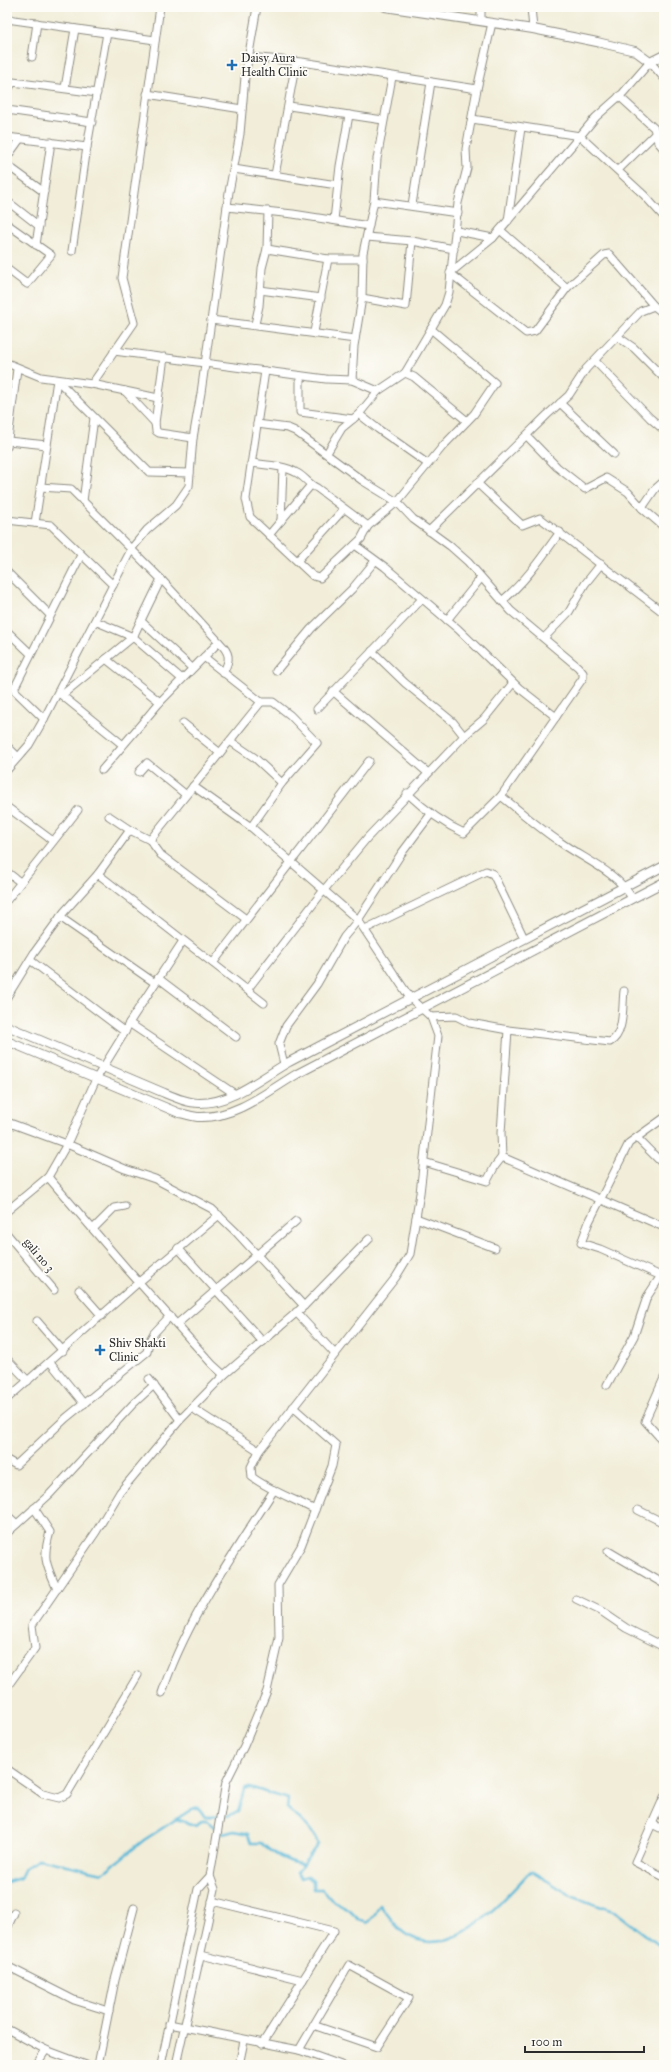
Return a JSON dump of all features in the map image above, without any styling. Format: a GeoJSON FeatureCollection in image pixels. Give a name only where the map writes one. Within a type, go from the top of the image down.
{"type":"FeatureCollection","features":[{"type":"Feature","properties":{"kind":"street"},"geometry":{"type":"LineString","coordinates":[[92,384],[134,323],[122,278],[160,7]]}},
{"type":"Feature","properties":{"kind":"street"},"geometry":{"type":"LineString","coordinates":[[7,770],[29,745],[60,694],[132,548],[147,530],[176,505],[188,486],[193,438],[257,7]]}},
{"type":"Feature","properties":{"kind":"street"},"geometry":{"type":"LineString","coordinates":[[385,7],[533,29],[635,50],[650,62],[664,78]]}},
{"type":"Feature","properties":{"kind":"street"},"geometry":{"type":"LineString","coordinates":[[481,7],[482,21]]}},
{"type":"Feature","properties":{"kind":"street"},"geometry":{"type":"LineString","coordinates":[[531,7],[533,29]]}},
{"type":"Feature","properties":{"kind":"street"},"geometry":{"type":"LineString","coordinates":[[7,19],[155,40]]}},
{"type":"Feature","properties":{"kind":"street"},"geometry":{"type":"LineString","coordinates":[[32,57],[37,23]]}},
{"type":"Feature","properties":{"kind":"street"},"geometry":{"type":"LineString","coordinates":[[327,453],[342,428],[359,414],[378,391],[405,373],[445,305],[449,292],[458,213],[467,168],[466,148],[477,89],[492,23]]}},
{"type":"Feature","properties":{"kind":"street"},"geometry":{"type":"LineString","coordinates":[[65,88],[75,28]]}},
{"type":"Feature","properties":{"kind":"street"},"geometry":{"type":"LineString","coordinates":[[72,252],[87,147],[107,33]]}},
{"type":"Feature","properties":{"kind":"street"},"geometry":{"type":"LineString","coordinates":[[450,274],[493,238],[596,117],[619,96],[650,62],[664,55]]}},
{"type":"Feature","properties":{"kind":"street"},"geometry":{"type":"LineString","coordinates":[[249,57],[296,62],[477,89]]}},
{"type":"Feature","properties":{"kind":"street"},"geometry":{"type":"LineString","coordinates":[[275,175],[296,62]]}},
{"type":"Feature","properties":{"kind":"street"},"geometry":{"type":"LineString","coordinates":[[352,380],[355,339],[362,298],[363,260],[366,237],[374,201],[383,120],[392,77]]}},
{"type":"Feature","properties":{"kind":"street"},"geometry":{"type":"LineString","coordinates":[[7,91],[13,82],[97,93]]}},
{"type":"Feature","properties":{"kind":"street"},"geometry":{"type":"LineString","coordinates":[[412,205],[431,82]]}},
{"type":"Feature","properties":{"kind":"street"},"geometry":{"type":"LineString","coordinates":[[148,94],[242,109]]}},
{"type":"Feature","properties":{"kind":"street"},"geometry":{"type":"LineString","coordinates":[[619,96],[654,128],[658,142],[664,149]]}},
{"type":"Feature","properties":{"kind":"street"},"geometry":{"type":"LineString","coordinates":[[289,106],[383,120]]}},
{"type":"Feature","properties":{"kind":"street"},"geometry":{"type":"LineString","coordinates":[[7,110],[92,122]]}},
{"type":"Feature","properties":{"kind":"street"},"geometry":{"type":"LineString","coordinates":[[334,220],[343,140],[349,115]]}},
{"type":"Feature","properties":{"kind":"street"},"geometry":{"type":"LineString","coordinates":[[472,119],[521,128],[580,136],[594,151],[618,170],[664,217]]}},
{"type":"Feature","properties":{"kind":"street"},"geometry":{"type":"LineString","coordinates":[[508,222],[521,128]]}},
{"type":"Feature","properties":{"kind":"street"},"geometry":{"type":"LineString","coordinates":[[618,170],[656,133]]}},
{"type":"Feature","properties":{"kind":"street"},"geometry":{"type":"LineString","coordinates":[[7,137],[87,147]]}},
{"type":"Feature","properties":{"kind":"street"},"geometry":{"type":"LineString","coordinates":[[7,157],[20,139]]}},
{"type":"Feature","properties":{"kind":"street"},"geometry":{"type":"LineString","coordinates":[[36,245],[51,142]]}},
{"type":"Feature","properties":{"kind":"street"},"geometry":{"type":"LineString","coordinates":[[7,165],[44,192]]}},
{"type":"Feature","properties":{"kind":"street"},"geometry":{"type":"LineString","coordinates":[[234,169],[337,185]]}},
{"type":"Feature","properties":{"kind":"street"},"geometry":{"type":"LineString","coordinates":[[7,201],[39,226]]}},
{"type":"Feature","properties":{"kind":"street"},"geometry":{"type":"LineString","coordinates":[[374,201],[412,205],[458,213]]}},
{"type":"Feature","properties":{"kind":"street"},"geometry":{"type":"LineString","coordinates":[[227,207],[268,211],[369,226]]}},
{"type":"Feature","properties":{"kind":"street"},"geometry":{"type":"LineString","coordinates":[[255,324],[259,306],[262,268],[267,249],[268,211]]}},
{"type":"Feature","properties":{"kind":"street"},"geometry":{"type":"LineString","coordinates":[[7,224],[52,255],[27,284],[7,269]]}},
{"type":"Feature","properties":{"kind":"street"},"geometry":{"type":"LineString","coordinates":[[500,230],[567,288]]}},
{"type":"Feature","properties":{"kind":"street"},"geometry":{"type":"LineString","coordinates":[[457,231],[493,238]]}},
{"type":"Feature","properties":{"kind":"street"},"geometry":{"type":"LineString","coordinates":[[366,237],[412,241],[454,249]]}},
{"type":"Feature","properties":{"kind":"street"},"geometry":{"type":"LineString","coordinates":[[362,298],[406,306],[412,241]]}},
{"type":"Feature","properties":{"kind":"street"},"geometry":{"type":"LineString","coordinates":[[267,249],[328,259],[363,260]]}},
{"type":"Feature","properties":{"kind":"street"},"geometry":{"type":"LineString","coordinates":[[450,274],[526,333],[535,331],[567,288],[604,255],[609,254],[654,306],[664,314]]}},
{"type":"Feature","properties":{"kind":"street"},"geometry":{"type":"LineString","coordinates":[[314,332],[328,259]]}},
{"type":"Feature","properties":{"kind":"street"},"geometry":{"type":"LineString","coordinates":[[260,290],[321,298]]}},
{"type":"Feature","properties":{"kind":"street"},"geometry":{"type":"LineString","coordinates":[[430,531],[477,483],[569,395],[586,369],[618,337],[641,311],[654,306]]}},
{"type":"Feature","properties":{"kind":"street"},"geometry":{"type":"LineString","coordinates":[[211,320],[255,324],[355,339]]}},
{"type":"Feature","properties":{"kind":"street"},"geometry":{"type":"LineString","coordinates":[[265,371],[250,463],[246,499],[250,517],[298,560],[313,576],[320,578],[361,539],[368,526],[397,502],[428,464],[467,421],[495,383],[431,329]]}},
{"type":"Feature","properties":{"kind":"street"},"geometry":{"type":"LineString","coordinates":[[618,337],[634,348],[664,378]]}},
{"type":"Feature","properties":{"kind":"street"},"geometry":{"type":"LineString","coordinates":[[114,351],[205,362],[300,376],[352,380],[378,391]]}},
{"type":"Feature","properties":{"kind":"street"},"geometry":{"type":"LineString","coordinates":[[164,357],[154,423],[156,431],[159,433],[193,438]]}},
{"type":"Feature","properties":{"kind":"street"},"geometry":{"type":"LineString","coordinates":[[595,361],[650,418],[664,430]]}},
{"type":"Feature","properties":{"kind":"street"},"geometry":{"type":"LineString","coordinates":[[7,363],[17,369],[41,377],[92,384],[158,398]]}},
{"type":"Feature","properties":{"kind":"street"},"geometry":{"type":"LineString","coordinates":[[17,369],[15,387],[9,413],[7,444],[47,446]]}},
{"type":"Feature","properties":{"kind":"street"},"geometry":{"type":"LineString","coordinates":[[405,373],[414,377],[467,421]]}},
{"type":"Feature","properties":{"kind":"street"},"geometry":{"type":"LineString","coordinates":[[300,376],[300,412],[353,419]]}},
{"type":"Feature","properties":{"kind":"street"},"geometry":{"type":"LineString","coordinates":[[57,380],[149,472],[190,473]]}},
{"type":"Feature","properties":{"kind":"street"},"geometry":{"type":"LineString","coordinates":[[35,523],[57,380]]}},
{"type":"Feature","properties":{"kind":"street"},"geometry":{"type":"LineString","coordinates":[[7,386],[15,387]]}},
{"type":"Feature","properties":{"kind":"street"},"geometry":{"type":"LineString","coordinates":[[125,391],[154,423]]}},
{"type":"Feature","properties":{"kind":"street"},"geometry":{"type":"LineString","coordinates":[[560,403],[614,454]]}},
{"type":"Feature","properties":{"kind":"street"},"geometry":{"type":"LineString","coordinates":[[359,414],[428,464]]}},
{"type":"Feature","properties":{"kind":"street"},"geometry":{"type":"LineString","coordinates":[[83,501],[94,418]]}},
{"type":"Feature","properties":{"kind":"street"},"geometry":{"type":"LineString","coordinates":[[257,424],[288,428],[327,453],[363,481],[397,502],[413,519],[450,546],[521,620],[560,650],[583,672],[583,678],[501,796],[464,833],[431,814],[407,794]]}},
{"type":"Feature","properties":{"kind":"street"},"geometry":{"type":"LineString","coordinates":[[527,436],[557,467],[585,489],[606,478],[628,492],[642,508],[664,526]]}},
{"type":"Feature","properties":{"kind":"street"},"geometry":{"type":"LineString","coordinates":[[250,463],[283,468],[298,473],[311,486],[317,488],[343,510],[361,520],[368,526]]}},
{"type":"Feature","properties":{"kind":"street"},"geometry":{"type":"LineString","coordinates":[[280,522],[283,468]]}},
{"type":"Feature","properties":{"kind":"street"},"geometry":{"type":"LineString","coordinates":[[642,508],[655,489],[664,481]]}},
{"type":"Feature","properties":{"kind":"street"},"geometry":{"type":"LineString","coordinates":[[477,483],[522,525],[540,518],[664,613]]}},
{"type":"Feature","properties":{"kind":"street"},"geometry":{"type":"LineString","coordinates":[[269,535],[311,486]]}},
{"type":"Feature","properties":{"kind":"street"},"geometry":{"type":"LineString","coordinates":[[40,487],[71,489],[132,548],[229,653],[229,659],[223,673]]}},
{"type":"Feature","properties":{"kind":"street"},"geometry":{"type":"LineString","coordinates":[[298,560],[343,510]]}},
{"type":"Feature","properties":{"kind":"street"},"geometry":{"type":"LineString","coordinates":[[7,520],[51,524],[113,585]]}},
{"type":"Feature","properties":{"kind":"street"},"geometry":{"type":"LineString","coordinates":[[502,601],[517,589],[532,572],[560,532]]}},
{"type":"Feature","properties":{"kind":"street"},"geometry":{"type":"LineString","coordinates":[[355,545],[385,567],[447,620],[513,683],[556,718]]}},
{"type":"Feature","properties":{"kind":"street"},"geometry":{"type":"LineString","coordinates":[[14,689],[81,555]]}},
{"type":"Feature","properties":{"kind":"street"},"geometry":{"type":"LineString","coordinates":[[276,671],[311,628],[352,589],[375,561]]}},
{"type":"Feature","properties":{"kind":"street"},"geometry":{"type":"LineString","coordinates":[[544,638],[568,612],[585,584],[601,564]]}},
{"type":"Feature","properties":{"kind":"street"},"geometry":{"type":"LineString","coordinates":[[7,572],[50,615]]}},
{"type":"Feature","properties":{"kind":"street"},"geometry":{"type":"LineString","coordinates":[[447,620],[481,578]]}},
{"type":"Feature","properties":{"kind":"street"},"geometry":{"type":"LineString","coordinates":[[60,694],[133,637],[161,579]]}},
{"type":"Feature","properties":{"kind":"street"},"geometry":{"type":"LineString","coordinates":[[317,709],[422,599]]}},
{"type":"Feature","properties":{"kind":"street"},"geometry":{"type":"LineString","coordinates":[[95,621],[133,637],[182,679]]}},
{"type":"Feature","properties":{"kind":"street"},"geometry":{"type":"LineString","coordinates":[[141,621],[192,668]]}},
{"type":"Feature","properties":{"kind":"street"},"geometry":{"type":"LineString","coordinates":[[7,632],[31,654]]}},
{"type":"Feature","properties":{"kind":"street"},"geometry":{"type":"LineString","coordinates":[[102,770],[160,702],[218,642]]}},
{"type":"Feature","properties":{"kind":"street"},"geometry":{"type":"LineString","coordinates":[[372,651],[405,683],[452,722],[464,736]]}},
{"type":"Feature","properties":{"kind":"street"},"geometry":{"type":"LineString","coordinates":[[204,657],[261,702],[273,702],[290,715],[317,743],[282,783],[251,827]]}},
{"type":"Feature","properties":{"kind":"street"},"geometry":{"type":"LineString","coordinates":[[106,659],[160,702]]}},
{"type":"Feature","properties":{"kind":"street"},"geometry":{"type":"LineString","coordinates":[[7,683],[44,719]]}},
{"type":"Feature","properties":{"kind":"street"},"geometry":{"type":"LineString","coordinates":[[248,990],[324,890],[367,838],[407,794],[464,736],[484,719],[513,683]]}},
{"type":"Feature","properties":{"kind":"street"},"geometry":{"type":"LineString","coordinates":[[333,691],[428,773]]}},
{"type":"Feature","properties":{"kind":"street"},"geometry":{"type":"LineString","coordinates":[[60,694],[123,745]]}},
{"type":"Feature","properties":{"kind":"street"},"geometry":{"type":"LineString","coordinates":[[150,840],[168,819],[185,794],[261,702]]}},
{"type":"Feature","properties":{"kind":"street"},"geometry":{"type":"LineString","coordinates":[[183,723],[220,753]]}},
{"type":"Feature","properties":{"kind":"street"},"geometry":{"type":"LineString","coordinates":[[230,741],[255,758],[282,783]]}},
{"type":"Feature","properties":{"kind":"street"},"geometry":{"type":"LineString","coordinates":[[7,746],[18,757]]}},
{"type":"Feature","properties":{"kind":"street"},"geometry":{"type":"LineString","coordinates":[[213,963],[369,761]]}},
{"type":"Feature","properties":{"kind":"street"},"geometry":{"type":"LineString","coordinates":[[139,772],[146,763],[185,794]]}},
{"type":"Feature","properties":{"kind":"street"},"geometry":{"type":"LineString","coordinates":[[193,786],[251,827],[358,920],[410,998],[420,1009],[431,1017],[438,1036],[424,1162],[410,1254],[396,1277],[258,1451],[251,1467],[252,1477],[274,1490],[315,1510]]}},
{"type":"Feature","properties":{"kind":"street"},"geometry":{"type":"LineString","coordinates":[[501,796],[558,841],[583,858],[603,869],[624,886],[632,898]]}},
{"type":"Feature","properties":{"kind":"street"},"geometry":{"type":"LineString","coordinates":[[7,807],[53,841]]}},
{"type":"Feature","properties":{"kind":"street"},"geometry":{"type":"LineString","coordinates":[[7,900],[78,810]]}},
{"type":"Feature","properties":{"kind":"street"},"geometry":{"type":"LineString","coordinates":[[284,1064],[279,1044],[286,1026],[317,984],[344,937],[358,920],[401,854],[431,814]]}},
{"type":"Feature","properties":{"kind":"street"},"geometry":{"type":"LineString","coordinates":[[109,816],[130,830],[150,840],[161,855],[246,919]]}},
{"type":"Feature","properties":{"kind":"street"},"geometry":{"type":"LineString","coordinates":[[7,997],[30,960],[60,918],[98,874],[130,830]]}},
{"type":"Feature","properties":{"kind":"street"},"geometry":{"type":"LineString","coordinates":[[7,1026],[103,1068],[182,1100],[199,1103],[214,1102],[234,1094],[284,1064],[664,866]]}},
{"type":"Feature","properties":{"kind":"street"},"geometry":{"type":"LineString","coordinates":[[365,929],[486,871],[493,874],[524,938]]}},
{"type":"Feature","properties":{"kind":"street"},"geometry":{"type":"LineString","coordinates":[[7,872],[20,882]]}},
{"type":"Feature","properties":{"kind":"street"},"geometry":{"type":"LineString","coordinates":[[98,874],[264,1003]]}},
{"type":"Feature","properties":{"kind":"street"},"geometry":{"type":"LineString","coordinates":[[7,1040],[179,1113],[200,1117],[218,1116],[242,1107],[297,1074],[664,882]]}},
{"type":"Feature","properties":{"kind":"street"},"geometry":{"type":"LineString","coordinates":[[60,918],[157,980],[236,1037]]}},
{"type":"Feature","properties":{"kind":"street"},"geometry":{"type":"LineString","coordinates":[[7,1211],[48,1177],[67,1144],[96,1079],[182,940]]}},
{"type":"Feature","properties":{"kind":"street"},"geometry":{"type":"LineString","coordinates":[[30,960],[125,1032]]}},
{"type":"Feature","properties":{"kind":"street"},"geometry":{"type":"LineString","coordinates":[[431,1017],[456,1016],[470,1023],[508,1030],[610,1042],[615,1039],[619,1033],[624,991]]}},
{"type":"Feature","properties":{"kind":"street"},"geometry":{"type":"LineString","coordinates":[[129,1024],[234,1094]]}},
{"type":"Feature","properties":{"kind":"street"},"geometry":{"type":"LineString","coordinates":[[424,1162],[488,1181],[495,1166],[502,1157],[501,1133],[508,1030]]}},
{"type":"Feature","properties":{"kind":"street"},"geometry":{"type":"LineString","coordinates":[[607,1385],[634,1336],[647,1297],[662,1274],[581,1243],[600,1200],[629,1143],[664,1118]]}},
{"type":"Feature","properties":{"kind":"street"},"geometry":{"type":"LineString","coordinates":[[7,1123],[67,1144],[126,1169],[156,1179],[212,1209],[304,1306]]}},
{"type":"Feature","properties":{"kind":"street"},"geometry":{"type":"LineString","coordinates":[[638,1138],[664,1165]]}},
{"type":"Feature","properties":{"kind":"street"},"geometry":{"type":"LineString","coordinates":[[502,1157],[664,1227]]}},
{"type":"Feature","properties":{"kind":"street"},"geometry":{"type":"LineString","coordinates":[[48,1177],[139,1282],[212,1364],[224,1375]]}},
{"type":"Feature","properties":{"kind":"street"},"geometry":{"type":"LineString","coordinates":[[92,1229],[114,1208],[126,1206]]}},
{"type":"Feature","properties":{"kind":"street"},"geometry":{"type":"LineString","coordinates":[[7,1399],[178,1248],[219,1215]]}},
{"type":"Feature","properties":{"kind":"street"},"geometry":{"type":"LineString","coordinates":[[416,1218],[495,1248]]}},
{"type":"Feature","properties":{"kind":"street"},"geometry":{"type":"LineString","coordinates":[[177,1324],[296,1221]]}},
{"type":"Feature","properties":{"kind":"street","name":"gali no 3"},"geometry":{"type":"LineString","coordinates":[[7,1234],[54,1290]]}},
{"type":"Feature","properties":{"kind":"street"},"geometry":{"type":"LineString","coordinates":[[7,1687],[35,1648],[32,1625],[120,1492],[180,1420],[224,1375],[304,1306],[368,1239]]}},
{"type":"Feature","properties":{"kind":"street"},"geometry":{"type":"LineString","coordinates":[[178,1248],[263,1342]]}},
{"type":"Feature","properties":{"kind":"street"},"geometry":{"type":"LineString","coordinates":[[79,1290],[102,1316]]}},
{"type":"Feature","properties":{"kind":"street"},"geometry":{"type":"LineString","coordinates":[[296,1312],[335,1354]]}},
{"type":"Feature","properties":{"kind":"street"},"geometry":{"type":"LineString","coordinates":[[7,1460],[16,1465],[84,1404],[147,1352],[149,1342],[154,1333],[170,1316]]}},
{"type":"Feature","properties":{"kind":"street"},"geometry":{"type":"LineString","coordinates":[[37,1321],[63,1351]]}},
{"type":"Feature","properties":{"kind":"street"},"geometry":{"type":"LineString","coordinates":[[7,1359],[28,1381]]}},
{"type":"Feature","properties":{"kind":"street"},"geometry":{"type":"LineString","coordinates":[[50,1362],[84,1404]]}},
{"type":"Feature","properties":{"kind":"street"},"geometry":{"type":"LineString","coordinates":[[664,1378],[645,1421],[664,1442]]}},
{"type":"Feature","properties":{"kind":"street"},"geometry":{"type":"LineString","coordinates":[[7,1533],[50,1494],[133,1404],[151,1382],[180,1420]]}},
{"type":"Feature","properties":{"kind":"street"},"geometry":{"type":"LineString","coordinates":[[176,2065],[215,1889],[210,1874],[224,1791],[229,1772],[244,1746],[267,1691],[279,1638],[278,1585],[301,1546],[332,1466],[336,1444],[293,1407]]}},
{"type":"Feature","properties":{"kind":"street"},"geometry":{"type":"LineString","coordinates":[[192,1408],[258,1451]]}},
{"type":"Feature","properties":{"kind":"street"},"geometry":{"type":"LineString","coordinates":[[162,1693],[172,1662],[196,1617],[274,1490]]}},
{"type":"Feature","properties":{"kind":"street"},"geometry":{"type":"LineString","coordinates":[[34,1508],[50,1532],[45,1548],[45,1562],[57,1589]]}},
{"type":"Feature","properties":{"kind":"street"},"geometry":{"type":"LineString","coordinates":[[638,1510],[664,1523]]}},
{"type":"Feature","properties":{"kind":"street"},"geometry":{"type":"LineString","coordinates":[[7,1515],[17,1524]]}},
{"type":"Feature","properties":{"kind":"street"},"geometry":{"type":"LineString","coordinates":[[608,1551],[664,1584]]}},
{"type":"Feature","properties":{"kind":"street"},"geometry":{"type":"LineString","coordinates":[[576,1599],[601,1611],[626,1628],[664,1647]]}},
{"type":"Feature","properties":{"kind":"street"},"geometry":{"type":"LineString","coordinates":[[7,1770],[43,1794],[60,1798],[67,1794],[138,1675]]}},
{"type":"Feature","properties":{"kind":"street"},"geometry":{"type":"LineString","coordinates":[[664,1797],[635,1862],[664,1877]]}},
{"type":"Feature","properties":{"kind":"street"},"geometry":{"type":"LineString","coordinates":[[652,1824],[664,1830]]}},
{"type":"Feature","properties":{"kind":"street"},"geometry":{"type":"LineString","coordinates":[[161,2065],[198,1889],[210,1874]]}},
{"type":"Feature","properties":{"kind":"street"},"geometry":{"type":"LineString","coordinates":[[212,1901],[334,1931],[262,2044]]}},
{"type":"Feature","properties":{"kind":"street"},"geometry":{"type":"LineString","coordinates":[[98,2065],[115,1980],[134,1908]]}},
{"type":"Feature","properties":{"kind":"street"},"geometry":{"type":"LineString","coordinates":[[7,1928],[14,1913]]}},
{"type":"Feature","properties":{"kind":"street"},"geometry":{"type":"LineString","coordinates":[[201,1955],[303,1980]]}},
{"type":"Feature","properties":{"kind":"street"},"geometry":{"type":"LineString","coordinates":[[299,2050],[313,2025],[349,1965],[409,1998],[377,2047],[313,2025]]}},
{"type":"Feature","properties":{"kind":"street"},"geometry":{"type":"LineString","coordinates":[[7,1966],[74,2000],[109,2011]]}},
{"type":"Feature","properties":{"kind":"street"},"geometry":{"type":"LineString","coordinates":[[169,2024],[244,2041],[299,2050],[324,2062],[341,2065]]}},
{"type":"Feature","properties":{"kind":"street"},"geometry":{"type":"LineString","coordinates":[[7,2029],[46,2050],[86,2065]]}},
{"type":"Feature","properties":{"kind":"street"},"geometry":{"type":"LineString","coordinates":[[239,2065],[244,2041]]}},
{"type":"Feature","properties":{"kind":"street"},"geometry":{"type":"LineString","coordinates":[[36,2065],[46,2050]]}},
{"type":"Feature","properties":{"kind":"waterway"},"geometry":{"type":"LineString","coordinates":[[7,1882],[20,1878],[25,1868],[39,1859],[103,1873],[144,1840],[192,1809],[198,1807],[205,1817],[227,1816],[238,1812],[244,1789],[249,1787],[288,1799],[287,1808],[309,1828],[318,1844],[297,1873],[301,1878],[307,1876],[313,1881],[313,1889],[323,1889],[334,1902],[349,1910],[359,1920],[367,1923],[375,1914],[380,1905],[396,1925],[407,1935],[424,1941],[442,1941],[459,1935],[475,1924],[506,1897],[531,1871],[574,1897],[616,1912],[664,1949]]}},
{"type":"Feature","properties":{"kind":"waterway"},"geometry":{"type":"LineString","coordinates":[[176,1819],[197,1826],[201,1821],[207,1821],[223,1834],[234,1831],[248,1834],[251,1843],[261,1843],[280,1857],[303,1865]]}},
{"type":"Feature","properties":{"kind":"place","name":"Daisy Aura Health Clinic"},"geometry":{"type":"Point","coordinates":[232,65]}},
{"type":"Feature","properties":{"kind":"place","name":"Shiv Shakti Clinic"},"geometry":{"type":"Point","coordinates":[100,1350]}}]}
